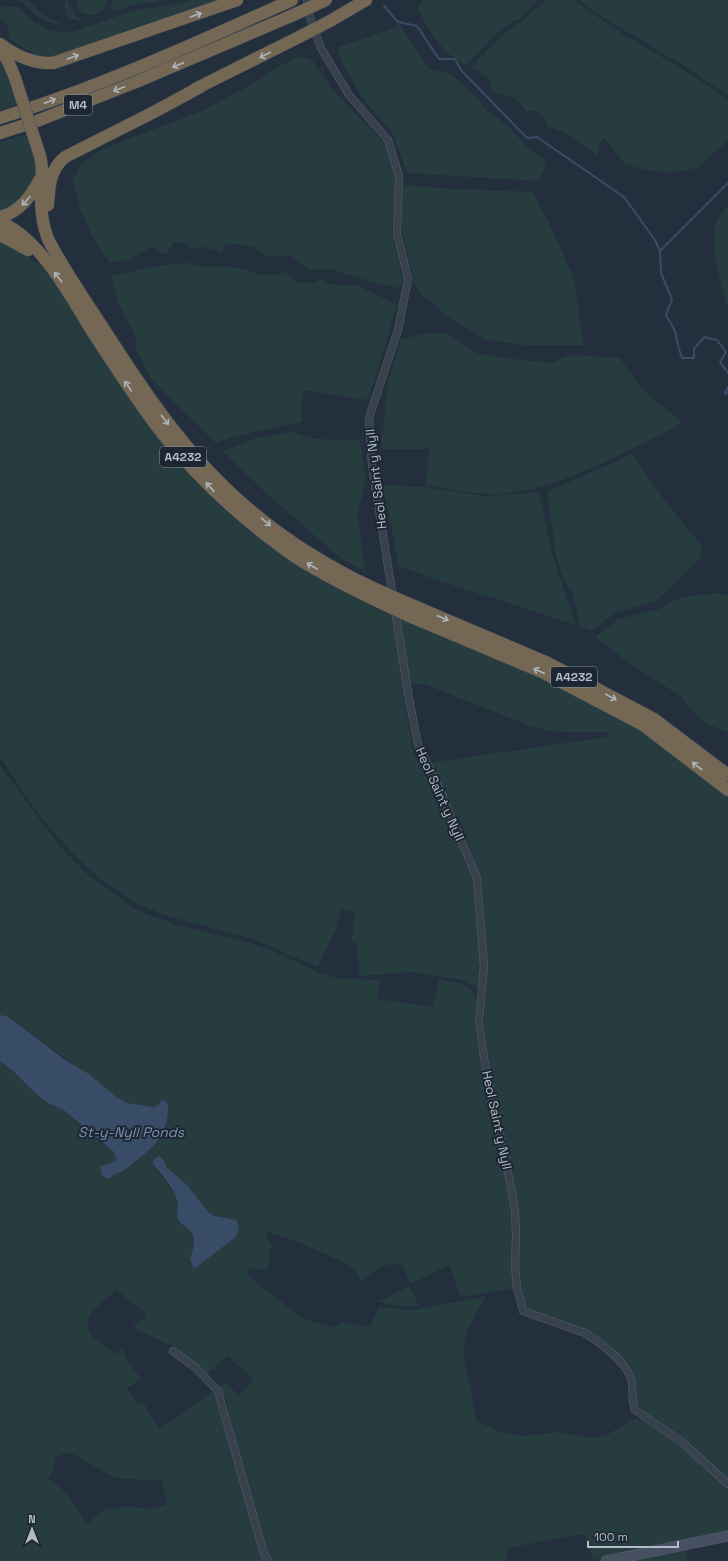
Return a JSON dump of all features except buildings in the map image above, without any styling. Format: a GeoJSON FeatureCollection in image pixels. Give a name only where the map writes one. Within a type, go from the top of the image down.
{"type":"FeatureCollection","features":[{"type":"Feature","properties":{"kind":"highway"},"geometry":{"type":"LineString","coordinates":[[0,44],[25,59],[44,64],[53,63],[237,0]]}},
{"type":"Feature","properties":{"kind":"highway","name":"M4"},"geometry":{"type":"LineString","coordinates":[[0,133],[37,121],[136,82],[326,0]]}},
{"type":"Feature","properties":{"kind":"highway"},"geometry":{"type":"LineString","coordinates":[[134,377],[122,350],[54,234],[48,205],[53,172],[59,162],[65,157],[330,21],[366,0]]}},
{"type":"Feature","properties":{"kind":"highway","name":"M4"},"geometry":{"type":"LineString","coordinates":[[0,118],[41,105],[125,73],[290,1]]}},
{"type":"Feature","properties":{"kind":"highway"},"geometry":{"type":"LineString","coordinates":[[0,48],[8,61],[15,78],[40,156],[42,175]]}},
{"type":"Feature","properties":{"kind":"highway"},"geometry":{"type":"LineString","coordinates":[[0,217],[11,213],[24,204],[35,189],[49,162],[61,151],[202,86]]}},
{"type":"Feature","properties":{"kind":"highway","name":"A4232"},"geometry":{"type":"LineString","coordinates":[[42,175],[42,217],[48,239],[72,280],[134,377],[164,418],[197,459],[236,498],[274,529],[409,616],[542,672],[643,725],[728,790]]}},
{"type":"Feature","properties":{"kind":"highway","name":"A4232"},"geometry":{"type":"LineString","coordinates":[[0,222],[15,231],[39,252],[62,282],[162,434],[211,489],[243,517],[296,556],[372,593],[407,603],[548,662],[647,716],[728,775]]}},
{"type":"Feature","properties":{"kind":"highway"},"geometry":{"type":"LineString","coordinates":[[0,235],[23,247],[47,264]]}},
{"type":"Feature","properties":{"kind":"street","name":"Heol Saint y Nyll"},"geometry":{"type":"LineString","coordinates":[[307,0],[309,15],[321,48],[349,96],[388,140],[399,176],[397,233],[408,279],[398,330],[369,418],[372,466],[408,698],[418,745],[441,792],[477,878],[484,967],[479,1022],[485,1064],[515,1211],[515,1266],[517,1288],[523,1311],[585,1333],[597,1341],[622,1364],[630,1376],[632,1403],[635,1410],[682,1442],[728,1484]]}},
{"type":"Feature","properties":{"kind":"street"},"geometry":{"type":"LineString","coordinates":[[173,1351],[196,1368],[218,1391],[264,1554],[268,1561]]}},
{"type":"Feature","properties":{"kind":"street"},"geometry":{"type":"LineString","coordinates":[[606,1561],[728,1536]]}},
{"type":"Feature","properties":{"kind":"green space"},"geometry":{"type":"Polygon","coordinates":[[[19,0],[29,0],[46,16],[67,25],[55,24],[43,20],[19,0]]]}},
{"type":"Feature","properties":{"kind":"green space"},"geometry":{"type":"Polygon","coordinates":[[[65,0],[67,0],[75,15],[81,20],[72,19],[67,16],[65,0]]]}},
{"type":"Feature","properties":{"kind":"green space"},"geometry":{"type":"Polygon","coordinates":[[[76,0],[107,0],[107,2],[100,12],[95,15],[90,15],[84,14],[80,11],[77,7],[76,0]]]}},
{"type":"Feature","properties":{"kind":"green space"},"geometry":{"type":"Polygon","coordinates":[[[112,0],[169,0],[138,4],[113,11],[111,10],[112,0]]]}},
{"type":"Feature","properties":{"kind":"green space"},"geometry":{"type":"Polygon","coordinates":[[[191,0],[224,0],[52,58],[36,58],[32,54],[32,51],[15,43],[10,39],[5,22],[0,20],[0,8],[5,6],[17,7],[40,26],[52,31],[71,32],[133,11],[191,0]]]}},
{"type":"Feature","properties":{"kind":"green space"},"geometry":{"type":"Polygon","coordinates":[[[424,0],[537,0],[519,20],[513,21],[497,33],[467,65],[450,55],[437,41],[417,8],[424,0]]]}},
{"type":"Feature","properties":{"kind":"green space"},"geometry":{"type":"Polygon","coordinates":[[[546,0],[573,0],[623,34],[694,76],[728,99],[728,140],[697,168],[668,173],[642,169],[625,164],[604,138],[600,142],[598,156],[568,135],[547,127],[541,114],[538,112],[526,111],[516,98],[491,92],[489,78],[471,67],[505,33],[546,0]]]}},
{"type":"Feature","properties":{"kind":"green space"},"geometry":{"type":"Polygon","coordinates":[[[580,0],[728,0],[728,96],[694,72],[596,13],[580,0]]]}},
{"type":"Feature","properties":{"kind":"green space"},"geometry":{"type":"Polygon","coordinates":[[[398,22],[429,69],[452,74],[481,102],[483,107],[508,126],[529,149],[547,161],[539,181],[407,173],[393,134],[360,95],[339,56],[338,47],[397,27],[398,22]]]}},
{"type":"Feature","properties":{"kind":"green space"},"geometry":{"type":"Polygon","coordinates":[[[0,55],[17,104],[0,110],[0,55]]]}},
{"type":"Feature","properties":{"kind":"green space"},"geometry":{"type":"Polygon","coordinates":[[[301,56],[312,60],[332,89],[384,143],[395,176],[392,231],[403,281],[398,288],[378,284],[334,270],[308,270],[292,256],[266,256],[254,247],[237,244],[223,245],[222,252],[204,247],[192,249],[185,244],[173,242],[167,254],[161,254],[153,246],[129,260],[110,263],[95,242],[81,212],[73,179],[81,165],[100,150],[206,109],[252,84],[281,65],[301,56]]]}},
{"type":"Feature","properties":{"kind":"green space"},"geometry":{"type":"Polygon","coordinates":[[[27,134],[37,161],[35,177],[26,192],[20,198],[0,212],[0,142],[27,134]]]}},
{"type":"Feature","properties":{"kind":"green space"},"geometry":{"type":"Polygon","coordinates":[[[402,185],[454,189],[533,192],[554,233],[572,275],[576,290],[583,345],[524,345],[486,340],[449,318],[420,294],[413,279],[402,231],[402,185]]]}},
{"type":"Feature","properties":{"kind":"green space"},"geometry":{"type":"Polygon","coordinates":[[[728,206],[728,309],[718,270],[714,241],[715,228],[720,216],[728,206]]]}},
{"type":"Feature","properties":{"kind":"green space"},"geometry":{"type":"Polygon","coordinates":[[[0,240],[20,250],[44,268],[152,429],[197,483],[250,532],[296,563],[394,614],[406,687],[406,708],[412,748],[457,836],[464,858],[474,878],[481,967],[479,989],[463,980],[413,972],[359,976],[357,943],[351,942],[355,915],[351,911],[342,909],[337,926],[318,967],[253,939],[167,916],[136,903],[99,878],[69,850],[36,811],[0,757],[0,240]]]}},
{"type":"Feature","properties":{"kind":"green space"},"geometry":{"type":"Polygon","coordinates":[[[189,263],[200,266],[239,268],[258,274],[279,275],[282,270],[298,283],[315,283],[322,278],[329,284],[358,286],[392,302],[397,306],[367,400],[304,390],[301,402],[301,422],[236,436],[216,443],[152,380],[135,348],[136,337],[120,307],[111,276],[162,265],[189,263]]]}},
{"type":"Feature","properties":{"kind":"green space"},"geometry":{"type":"Polygon","coordinates":[[[446,333],[476,353],[513,359],[551,363],[571,355],[620,358],[640,385],[663,407],[682,421],[676,427],[610,460],[541,487],[517,492],[484,494],[426,485],[429,449],[381,449],[388,381],[401,339],[425,334],[446,333]]]}},
{"type":"Feature","properties":{"kind":"green space"},"geometry":{"type":"Polygon","coordinates":[[[295,432],[318,439],[360,440],[365,478],[363,494],[357,512],[365,571],[342,559],[270,497],[223,451],[258,438],[295,432]]]}},
{"type":"Feature","properties":{"kind":"green space"},"geometry":{"type":"Polygon","coordinates":[[[632,454],[665,501],[701,545],[700,558],[656,601],[614,613],[592,631],[579,626],[572,591],[564,581],[556,556],[547,492],[632,454]]]}},
{"type":"Feature","properties":{"kind":"green space"},"geometry":{"type":"Polygon","coordinates":[[[382,485],[422,487],[486,496],[539,492],[552,554],[576,625],[442,582],[398,566],[394,539],[382,485]]]}},
{"type":"Feature","properties":{"kind":"green space"},"geometry":{"type":"Polygon","coordinates":[[[720,593],[728,595],[728,732],[704,723],[680,696],[625,660],[595,637],[618,619],[659,609],[670,602],[690,596],[720,593]]]}},
{"type":"Feature","properties":{"kind":"green space"},"geometry":{"type":"Polygon","coordinates":[[[398,616],[611,706],[728,792],[728,1479],[701,1454],[646,1417],[639,1408],[631,1365],[594,1334],[524,1309],[517,1267],[519,1248],[489,1065],[484,1020],[487,982],[481,879],[462,825],[428,763],[607,737],[607,732],[550,731],[530,726],[424,684],[409,684],[398,616]]]}},
{"type":"Feature","properties":{"kind":"green space"},"geometry":{"type":"Polygon","coordinates":[[[0,765],[57,843],[88,875],[135,909],[176,925],[247,942],[273,951],[317,972],[337,978],[380,980],[377,999],[433,1007],[439,979],[464,985],[472,991],[477,1004],[475,1025],[476,1036],[509,1189],[513,1228],[514,1288],[461,1297],[449,1265],[410,1284],[403,1266],[397,1264],[386,1265],[361,1281],[351,1266],[303,1244],[267,1232],[267,1238],[272,1245],[269,1256],[269,1268],[265,1271],[252,1268],[248,1271],[248,1274],[252,1279],[303,1319],[333,1327],[342,1322],[368,1327],[370,1326],[379,1307],[413,1310],[486,1296],[468,1329],[463,1352],[477,1421],[503,1433],[523,1436],[558,1432],[592,1438],[607,1435],[630,1421],[636,1419],[642,1420],[667,1435],[728,1487],[728,1533],[652,1550],[593,1560],[584,1534],[507,1548],[506,1561],[271,1561],[266,1550],[240,1458],[226,1400],[220,1387],[222,1383],[225,1383],[239,1395],[253,1379],[228,1356],[207,1374],[176,1348],[136,1329],[134,1325],[147,1315],[117,1290],[100,1304],[91,1315],[88,1321],[88,1327],[91,1334],[99,1342],[116,1354],[122,1349],[126,1358],[141,1379],[127,1388],[138,1405],[143,1402],[159,1429],[216,1390],[264,1561],[0,1561],[0,1061],[12,1070],[36,1094],[48,1103],[65,1111],[113,1151],[117,1159],[112,1163],[104,1164],[107,1177],[110,1179],[114,1174],[122,1173],[143,1156],[158,1141],[166,1128],[168,1114],[161,1101],[157,1106],[150,1107],[134,1105],[121,1100],[111,1094],[87,1073],[7,1016],[0,1015],[0,765]],[[159,1156],[154,1165],[175,1195],[178,1205],[177,1213],[184,1226],[191,1231],[194,1249],[190,1259],[194,1269],[232,1240],[223,1217],[215,1216],[209,1213],[178,1177],[167,1168],[164,1160],[159,1156]],[[69,1452],[56,1457],[53,1470],[48,1479],[66,1493],[87,1524],[108,1507],[113,1509],[127,1506],[150,1509],[167,1504],[162,1481],[115,1478],[69,1452]]]}},
{"type":"Feature","properties":{"kind":"green space"},"geometry":{"type":"Polygon","coordinates":[[[409,1286],[419,1306],[392,1306],[378,1300],[382,1300],[409,1286]]]}},
{"type":"Feature","properties":{"kind":"green space"},"geometry":{"type":"Polygon","coordinates":[[[686,1548],[688,1561],[623,1561],[686,1548]]]}},
{"type":"Feature","properties":{"kind":"water","name":"St-y-Nyll Ponds"},"geometry":{"type":"Polygon","coordinates":[[[0,1015],[7,1016],[64,1059],[89,1074],[116,1097],[127,1103],[153,1107],[157,1106],[163,1100],[168,1104],[168,1114],[164,1131],[160,1138],[149,1150],[123,1171],[114,1174],[110,1179],[102,1176],[100,1167],[117,1159],[113,1151],[65,1111],[48,1103],[36,1094],[12,1070],[0,1061],[0,1015]]]}},
{"type":"Feature","properties":{"kind":"water","name":"St-y-Nyll Ponds"},"geometry":{"type":"Polygon","coordinates":[[[159,1156],[164,1160],[167,1168],[186,1184],[209,1213],[215,1216],[236,1220],[239,1227],[237,1235],[232,1240],[194,1269],[190,1259],[193,1248],[193,1236],[179,1221],[177,1215],[178,1204],[175,1194],[154,1165],[153,1162],[155,1158],[159,1156]]]}},
{"type":"Feature","properties":{"kind":"waterway"},"geometry":{"type":"LineString","coordinates":[[384,6],[398,22],[417,26],[439,59],[455,59],[461,70],[527,138],[537,137],[624,197],[655,240],[660,251],[661,273],[672,299],[666,315],[675,331],[682,358],[694,358],[694,349],[704,337],[717,340],[726,352],[720,362],[728,373]]}},
{"type":"Feature","properties":{"kind":"waterway"},"geometry":{"type":"LineString","coordinates":[[660,251],[728,183]]}},
{"type":"Feature","properties":{"kind":"waterway"},"geometry":{"type":"LineString","coordinates":[[728,387],[725,394],[728,393]]}}]}
